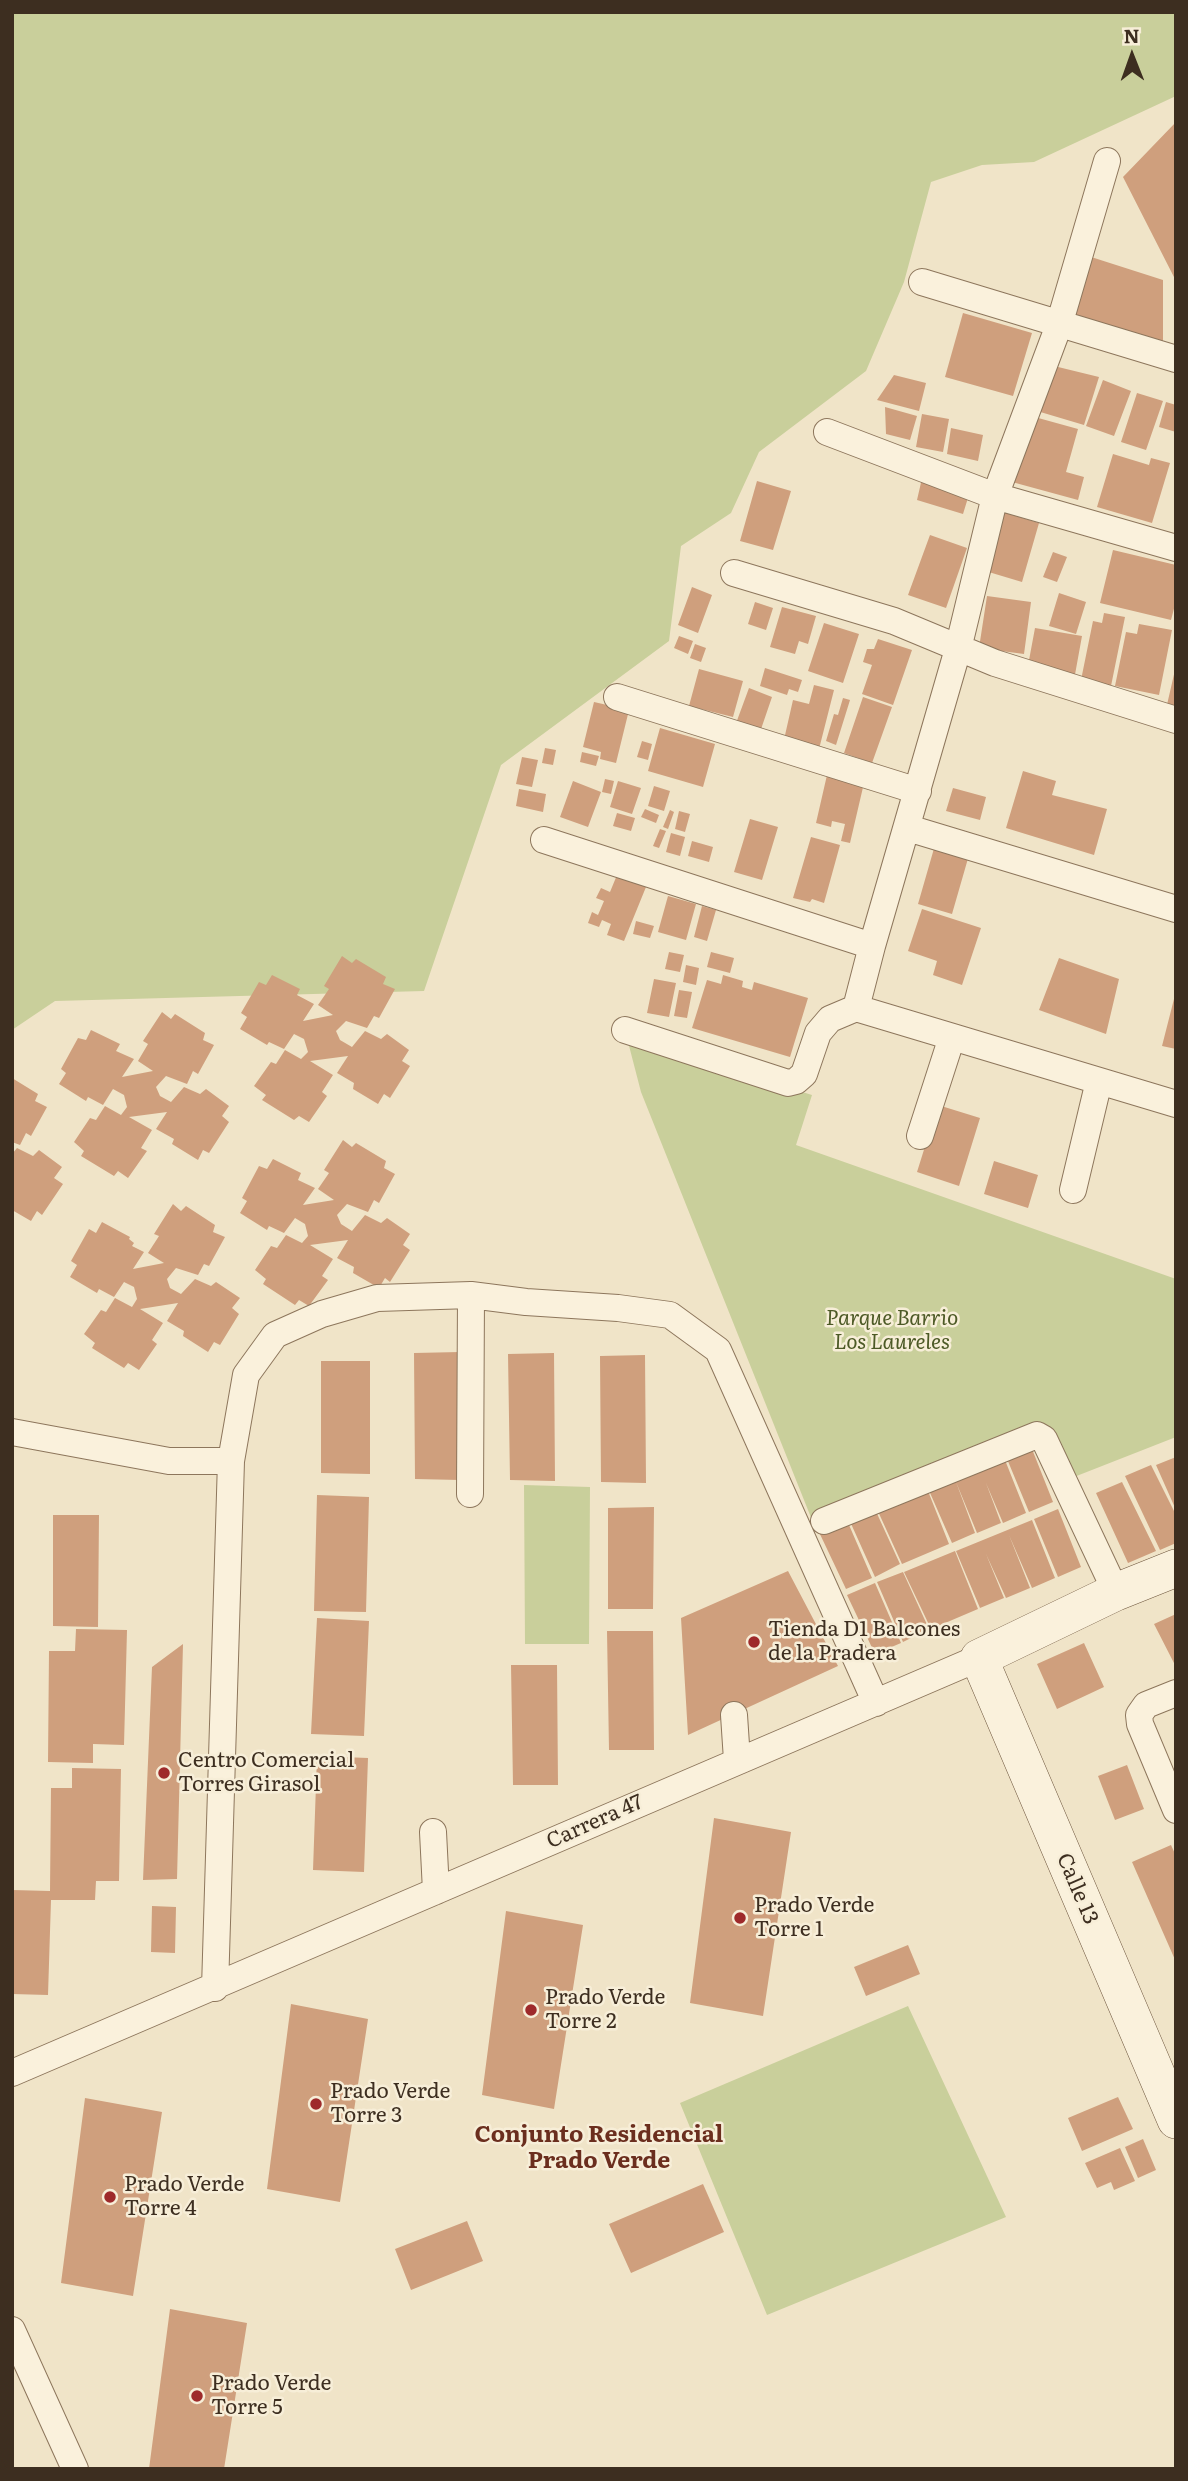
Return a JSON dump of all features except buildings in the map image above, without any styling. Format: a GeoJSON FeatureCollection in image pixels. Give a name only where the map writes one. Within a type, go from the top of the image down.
{"type":"FeatureCollection","features":[{"type":"Feature","properties":{"kind":"street"},"geometry":{"type":"LineString","coordinates":[[856,1008],[958,649],[995,496],[1059,325],[1107,161]]}},
{"type":"Feature","properties":{"kind":"street"},"geometry":{"type":"LineString","coordinates":[[922,282],[1176,359]]}},
{"type":"Feature","properties":{"kind":"street"},"geometry":{"type":"LineString","coordinates":[[827,432],[995,496],[1176,548]]}},
{"type":"Feature","properties":{"kind":"street"},"geometry":{"type":"LineString","coordinates":[[734,573],[894,621],[932,635],[958,649],[1048,681],[1176,720]]}},
{"type":"Feature","properties":{"kind":"street"},"geometry":{"type":"LineString","coordinates":[[617,697],[918,791]]}},
{"type":"Feature","properties":{"kind":"street"},"geometry":{"type":"LineString","coordinates":[[908,828],[1176,909]]}},
{"type":"Feature","properties":{"kind":"street"},"geometry":{"type":"LineString","coordinates":[[544,840],[872,947]]}},
{"type":"Feature","properties":{"kind":"street"},"geometry":{"type":"LineString","coordinates":[[625,1030],[788,1083],[796,1081],[804,1074],[818,1033],[830,1019],[856,1008],[1176,1104]]}},
{"type":"Feature","properties":{"kind":"street"},"geometry":{"type":"LineString","coordinates":[[920,1136],[952,1037]]}},
{"type":"Feature","properties":{"kind":"street"},"geometry":{"type":"LineString","coordinates":[[1073,1190],[1099,1081]]}},
{"type":"Feature","properties":{"kind":"street"},"geometry":{"type":"LineString","coordinates":[[470,1494],[471,1295]]}},
{"type":"Feature","properties":{"kind":"street"},"geometry":{"type":"LineString","coordinates":[[215,1988],[231,1461],[246,1375],[275,1335],[322,1314],[377,1298],[471,1295],[526,1302],[618,1307],[670,1315],[718,1350],[876,1703]]}},
{"type":"Feature","properties":{"kind":"street"},"geometry":{"type":"LineString","coordinates":[[12,1432],[169,1461],[231,1461]]}},
{"type":"Feature","properties":{"kind":"street"},"geometry":{"type":"LineString","coordinates":[[824,1521],[1037,1435],[1044,1439],[1116,1592]]}},
{"type":"Feature","properties":{"kind":"street","name":"Carrera 47"},"geometry":{"type":"LineString","coordinates":[[12,2073],[215,1988],[737,1760],[876,1703],[979,1658],[1116,1592],[1176,1568]]}},
{"type":"Feature","properties":{"kind":"street","name":"Calle 13"},"geometry":{"type":"LineString","coordinates":[[979,1658],[1165,2066],[1176,2120]]}},
{"type":"Feature","properties":{"kind":"street"},"geometry":{"type":"LineString","coordinates":[[1176,1693],[1146,1705],[1139,1715],[1140,1724],[1176,1811]]}},
{"type":"Feature","properties":{"kind":"street"},"geometry":{"type":"LineString","coordinates":[[734,1715],[737,1760]]}},
{"type":"Feature","properties":{"kind":"street"},"geometry":{"type":"LineString","coordinates":[[433,1832],[436,1891]]}},
{"type":"Feature","properties":{"kind":"street"},"geometry":{"type":"LineString","coordinates":[[12,2330],[75,2469]]}},
{"type":"Feature","properties":{"kind":"green space"},"geometry":{"type":"Polygon","coordinates":[[[12,12],[1176,12],[1176,96],[1034,162],[982,165],[931,182],[904,282],[866,371],[759,452],[731,513],[681,546],[669,641],[501,765],[424,991],[55,1001],[12,1030],[12,12]]]}},
{"type":"Feature","properties":{"kind":"green space","name":"Parque Barrio Los Laureles"},"geometry":{"type":"Polygon","coordinates":[[[627,1038],[812,1095],[796,1145],[1176,1279],[1176,1437],[1074,1477],[1046,1427],[812,1520],[641,1092],[627,1038]]]}},
{"type":"Feature","properties":{"kind":"green space"},"geometry":{"type":"Polygon","coordinates":[[[524,1485],[590,1487],[589,1644],[525,1644],[524,1485]]]}},
{"type":"Feature","properties":{"kind":"green space"},"geometry":{"type":"Polygon","coordinates":[[[908,2006],[1006,2217],[767,2315],[680,2103],[908,2006]]]}},
{"type":"Feature","properties":{"kind":"place","name":"Tienda D1 Balcones de la Pradera"},"geometry":{"type":"Point","coordinates":[754,1642]}},
{"type":"Feature","properties":{"kind":"place","name":"Centro Comercial Torres Girasol"},"geometry":{"type":"Point","coordinates":[164,1773]}},
{"type":"Feature","properties":{"kind":"place","name":"Prado Verde Torre 1"},"geometry":{"type":"Point","coordinates":[740,1918]}},
{"type":"Feature","properties":{"kind":"place","name":"Prado Verde Torre 2"},"geometry":{"type":"Point","coordinates":[531,2010]}},
{"type":"Feature","properties":{"kind":"place","name":"Prado Verde Torre 3"},"geometry":{"type":"Point","coordinates":[316,2104]}},
{"type":"Feature","properties":{"kind":"place","name":"Prado Verde Torre 4"},"geometry":{"type":"Point","coordinates":[110,2197]}},
{"type":"Feature","properties":{"kind":"place","name":"Prado Verde Torre 5"},"geometry":{"type":"Point","coordinates":[197,2396]}},
{"type":"Feature","properties":{"kind":"district","name":"Conjunto Residencial Prado Verde"},"geometry":{"type":"Point","coordinates":[599,2148]}}]}
